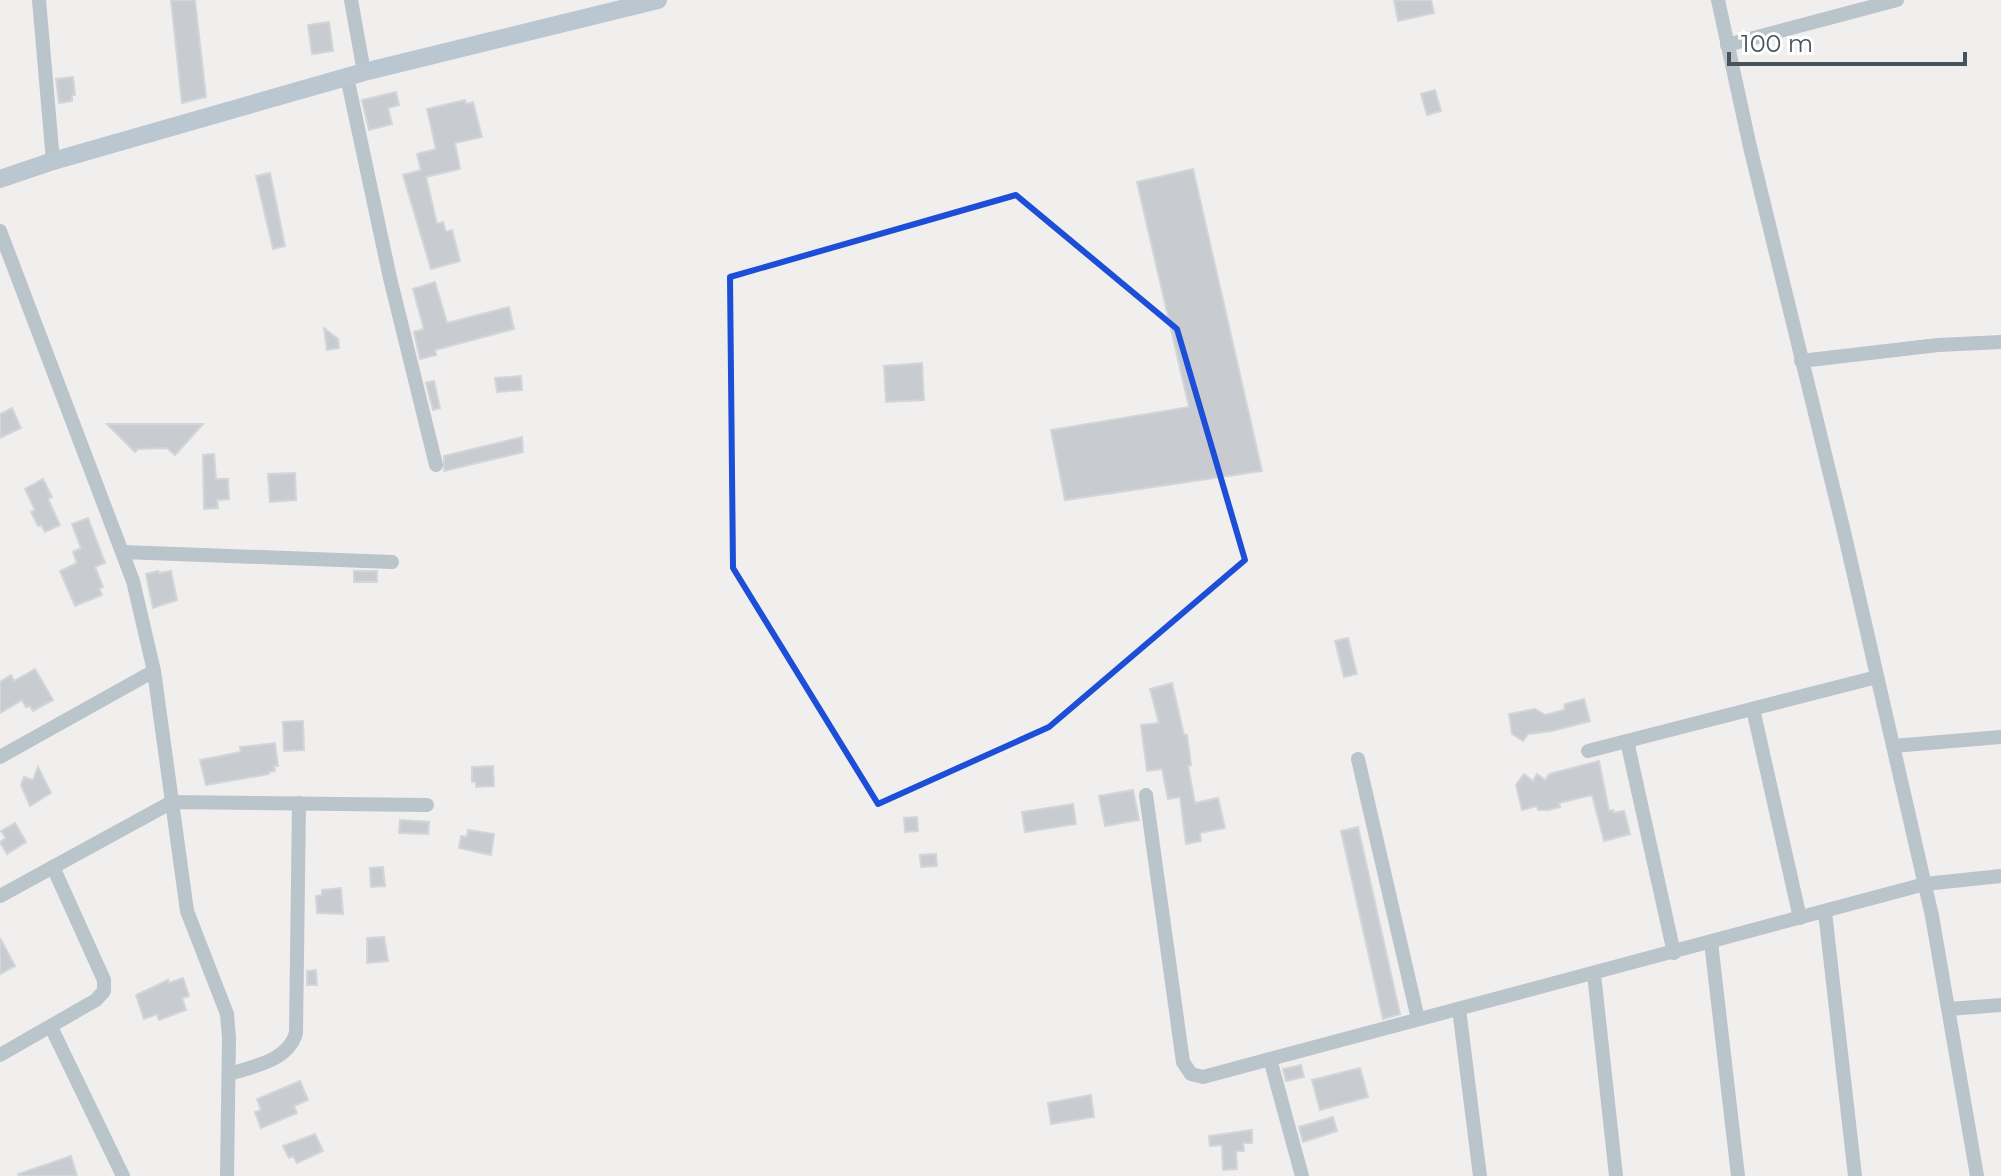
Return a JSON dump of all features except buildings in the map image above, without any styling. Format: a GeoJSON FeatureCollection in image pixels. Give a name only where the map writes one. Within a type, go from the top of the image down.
{"type":"FeatureCollection","features":[{"type":"Feature","properties":{"kind":"main road"},"geometry":{"type":"LineString","coordinates":[[0,179],[355,75],[658,0]]}},
{"type":"Feature","properties":{"kind":"street"},"geometry":{"type":"LineString","coordinates":[[39,0],[53,161]]}},
{"type":"Feature","properties":{"kind":"street"},"geometry":{"type":"LineString","coordinates":[[351,0],[355,75],[390,278],[436,465]]}},
{"type":"Feature","properties":{"kind":"street"},"geometry":{"type":"LineString","coordinates":[[1718,0],[1925,884],[1977,1176]]}},
{"type":"Feature","properties":{"kind":"street"},"geometry":{"type":"LineString","coordinates":[[1727,45],[1897,0]]}},
{"type":"Feature","properties":{"kind":"street"},"geometry":{"type":"LineString","coordinates":[[0,231],[133,581],[154,671],[187,911],[227,1014],[227,1176]]}},
{"type":"Feature","properties":{"kind":"street"},"geometry":{"type":"LineString","coordinates":[[1801,361],[1938,345],[2001,342]]}},
{"type":"Feature","properties":{"kind":"street"},"geometry":{"type":"LineString","coordinates":[[123,552],[392,562]]}},
{"type":"Feature","properties":{"kind":"street"},"geometry":{"type":"LineString","coordinates":[[0,757],[154,671]]}},
{"type":"Feature","properties":{"kind":"street"},"geometry":{"type":"LineString","coordinates":[[1588,751],[1877,677]]}},
{"type":"Feature","properties":{"kind":"street"},"geometry":{"type":"LineString","coordinates":[[1753,709],[1800,918]]}},
{"type":"Feature","properties":{"kind":"street"},"geometry":{"type":"LineString","coordinates":[[1893,746],[2001,737]]}},
{"type":"Feature","properties":{"kind":"street"},"geometry":{"type":"LineString","coordinates":[[1627,741],[1674,953]]}},
{"type":"Feature","properties":{"kind":"street"},"geometry":{"type":"LineString","coordinates":[[1358,759],[1418,1019]]}},
{"type":"Feature","properties":{"kind":"street"},"geometry":{"type":"LineString","coordinates":[[1146,795],[1183,1062],[1191,1074],[1203,1077],[1925,884],[2001,876]]}},
{"type":"Feature","properties":{"kind":"street"},"geometry":{"type":"LineString","coordinates":[[0,896],[172,802],[427,805]]}},
{"type":"Feature","properties":{"kind":"street"},"geometry":{"type":"LineString","coordinates":[[229,1074],[284,1054],[292,1046],[296,1033],[299,803]]}},
{"type":"Feature","properties":{"kind":"street"},"geometry":{"type":"LineString","coordinates":[[0,1055],[96,1000],[104,991],[104,980],[53,867]]}},
{"type":"Feature","properties":{"kind":"street"},"geometry":{"type":"LineString","coordinates":[[1825,912],[1855,1176]]}},
{"type":"Feature","properties":{"kind":"street"},"geometry":{"type":"LineString","coordinates":[[1711,942],[1738,1176]]}},
{"type":"Feature","properties":{"kind":"street"},"geometry":{"type":"LineString","coordinates":[[1594,974],[1616,1176]]}},
{"type":"Feature","properties":{"kind":"street"},"geometry":{"type":"LineString","coordinates":[[1949,1009],[2001,1005]]}},
{"type":"Feature","properties":{"kind":"street"},"geometry":{"type":"LineString","coordinates":[[1459,1009],[1480,1176]]}},
{"type":"Feature","properties":{"kind":"street"},"geometry":{"type":"LineString","coordinates":[[51,1027],[123,1176]]}},
{"type":"Feature","properties":{"kind":"street"},"geometry":{"type":"LineString","coordinates":[[1270,1059],[1302,1176]]}},
{"type":"Feature","properties":{"kind":"highlighted area"},"geometry":{"type":"Polygon","coordinates":[[[1016,195],[1177,329],[1245,560],[1049,727],[878,804],[733,568],[730,277],[1016,195]]]}}]}
